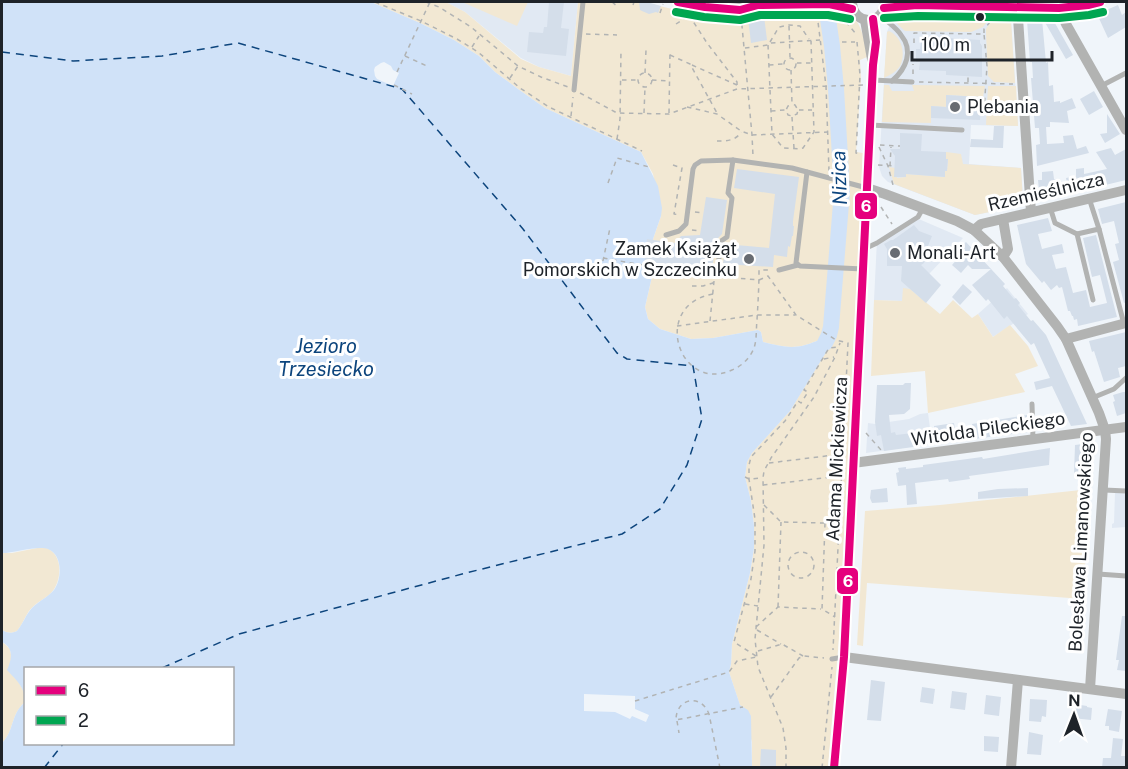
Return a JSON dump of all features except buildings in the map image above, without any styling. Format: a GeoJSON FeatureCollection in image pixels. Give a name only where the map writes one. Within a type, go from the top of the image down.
{"type":"FeatureCollection","features":[{"type":"Feature","properties":{"kind":"street"},"geometry":{"type":"LineString","coordinates":[[678,2],[725,8],[739,3],[758,5],[802,2],[833,3],[852,5],[855,14],[877,13],[916,5],[1088,5],[1100,2]]}},
{"type":"Feature","properties":{"kind":"street"},"geometry":{"type":"LineString","coordinates":[[905,2],[916,5]]}},
{"type":"Feature","properties":{"kind":"street"},"geometry":{"type":"LineString","coordinates":[[1015,5],[1018,18],[1031,212]]}},
{"type":"Feature","properties":{"kind":"street"},"geometry":{"type":"LineString","coordinates":[[1058,5],[1065,24],[1126,130]]}},
{"type":"Feature","properties":{"kind":"street","name":"Adama Mickiewicza"},"geometry":{"type":"LineString","coordinates":[[834,768],[838,658],[853,463],[877,13]]}},
{"type":"Feature","properties":{"kind":"street","name":"Bolesława Limanowskiego"},"geometry":{"type":"LineString","coordinates":[[867,188],[957,221],[974,230],[1003,258],[1066,339],[1105,430],[1104,490],[1090,688]]}},
{"type":"Feature","properties":{"kind":"street","name":"Rzemieślnicza"},"geometry":{"type":"LineString","coordinates":[[974,230],[981,224],[1126,190]]}},
{"type":"Feature","properties":{"kind":"street"},"geometry":{"type":"LineString","coordinates":[[1003,219],[1008,249],[1003,258]]}},
{"type":"Feature","properties":{"kind":"street"},"geometry":{"type":"LineString","coordinates":[[1066,339],[1125,324]]}},
{"type":"Feature","properties":{"kind":"street","name":"Witolda Pileckiego"},"geometry":{"type":"LineString","coordinates":[[853,463],[1126,427]]}},
{"type":"Feature","properties":{"kind":"street"},"geometry":{"type":"LineString","coordinates":[[838,658],[1126,694]]}},
{"type":"Feature","properties":{"kind":"street"},"geometry":{"type":"LineString","coordinates":[[1011,768],[1018,680]]}},
{"type":"Feature","properties":{"kind":"lane"},"geometry":{"type":"LineString","coordinates":[[574,90],[583,2]]}},
{"type":"Feature","properties":{"kind":"lane"},"geometry":{"type":"LineString","coordinates":[[877,13],[902,36],[907,49],[908,57],[904,68],[892,81]]}},
{"type":"Feature","properties":{"kind":"lane"},"geometry":{"type":"LineString","coordinates":[[1101,86],[1126,73]]}},
{"type":"Feature","properties":{"kind":"lane"},"geometry":{"type":"LineString","coordinates":[[873,80],[912,82]]}},
{"type":"Feature","properties":{"kind":"lane"},"geometry":{"type":"LineString","coordinates":[[870,125],[962,130]]}},
{"type":"Feature","properties":{"kind":"lane"},"geometry":{"type":"LineString","coordinates":[[666,235],[674,233],[686,224],[695,165],[701,161],[733,160],[792,168],[867,188]]}},
{"type":"Feature","properties":{"kind":"lane"},"geometry":{"type":"LineString","coordinates":[[718,266],[721,241],[727,237],[732,198],[728,193],[733,160]]}},
{"type":"Feature","properties":{"kind":"lane"},"geometry":{"type":"LineString","coordinates":[[798,265],[796,261],[807,172]]}},
{"type":"Feature","properties":{"kind":"lane"},"geometry":{"type":"LineString","coordinates":[[1089,198],[1125,324]]}},
{"type":"Feature","properties":{"kind":"lane"},"geometry":{"type":"LineString","coordinates":[[1050,207],[1055,223],[1077,234],[1099,229]]}},
{"type":"Feature","properties":{"kind":"lane"},"geometry":{"type":"LineString","coordinates":[[864,249],[918,217],[923,208]]}},
{"type":"Feature","properties":{"kind":"lane"},"geometry":{"type":"LineString","coordinates":[[1077,234],[1093,300]]}},
{"type":"Feature","properties":{"kind":"lane"},"geometry":{"type":"LineString","coordinates":[[779,270],[798,265],[863,270]]}},
{"type":"Feature","properties":{"kind":"lane"},"geometry":{"type":"LineString","coordinates":[[1092,398],[1114,389],[1126,378]]}},
{"type":"Feature","properties":{"kind":"lane"},"geometry":{"type":"LineString","coordinates":[[1032,404],[1033,440]]}},
{"type":"Feature","properties":{"kind":"lane"},"geometry":{"type":"LineString","coordinates":[[1104,490],[1126,491]]}},
{"type":"Feature","properties":{"kind":"lane"},"geometry":{"type":"LineString","coordinates":[[1098,574],[1126,576]]}},
{"type":"Feature","properties":{"kind":"path"},"geometry":{"type":"LineString","coordinates":[[375,2],[421,21],[472,48],[542,103],[642,151]]}},
{"type":"Feature","properties":{"kind":"path"},"geometry":{"type":"LineString","coordinates":[[426,2],[430,2],[480,34],[518,66],[574,90],[614,112],[669,114],[737,89],[860,85]]}},
{"type":"Feature","properties":{"kind":"path"},"geometry":{"type":"LineString","coordinates":[[397,72],[430,2]]}},
{"type":"Feature","properties":{"kind":"path"},"geometry":{"type":"LineString","coordinates":[[612,2],[618,7]]}},
{"type":"Feature","properties":{"kind":"path"},"geometry":{"type":"LineString","coordinates":[[660,13],[663,4]]}},
{"type":"Feature","properties":{"kind":"path"},"geometry":{"type":"LineString","coordinates":[[816,11],[826,86],[832,179]]}},
{"type":"Feature","properties":{"kind":"path"},"geometry":{"type":"LineString","coordinates":[[741,14],[753,147]]}},
{"type":"Feature","properties":{"kind":"path"},"geometry":{"type":"LineString","coordinates":[[676,24],[689,15],[737,82],[737,89]]}},
{"type":"Feature","properties":{"kind":"path"},"geometry":{"type":"LineString","coordinates":[[840,15],[862,42],[842,42]]}},
{"type":"Feature","properties":{"kind":"path"},"geometry":{"type":"LineString","coordinates":[[981,111],[984,111],[987,84],[984,29],[992,16]]}},
{"type":"Feature","properties":{"kind":"path"},"geometry":{"type":"LineString","coordinates":[[789,25],[790,57]]}},
{"type":"Feature","properties":{"kind":"path"},"geometry":{"type":"LineString","coordinates":[[789,25],[800,26],[811,41],[813,87],[814,132],[803,148],[794,149],[783,148],[772,134],[769,65],[769,44],[779,27],[789,25]]}},
{"type":"Feature","properties":{"kind":"path"},"geometry":{"type":"LineString","coordinates":[[579,33],[617,35]]}},
{"type":"Feature","properties":{"kind":"path"},"geometry":{"type":"LineString","coordinates":[[914,44],[914,33],[984,34]]}},
{"type":"Feature","properties":{"kind":"path"},"geometry":{"type":"LineString","coordinates":[[472,48],[480,34]]}},
{"type":"Feature","properties":{"kind":"path"},"geometry":{"type":"LineString","coordinates":[[970,34],[970,39]]}},
{"type":"Feature","properties":{"kind":"path"},"geometry":{"type":"LineString","coordinates":[[744,48],[820,40]]}},
{"type":"Feature","properties":{"kind":"path"},"geometry":{"type":"LineString","coordinates":[[857,42],[860,85],[856,153],[862,154]]}},
{"type":"Feature","properties":{"kind":"path"},"geometry":{"type":"LineString","coordinates":[[617,140],[621,50]]}},
{"type":"Feature","properties":{"kind":"path"},"geometry":{"type":"LineString","coordinates":[[645,73],[646,50]]}},
{"type":"Feature","properties":{"kind":"path"},"geometry":{"type":"LineString","coordinates":[[669,114],[670,51]]}},
{"type":"Feature","properties":{"kind":"path"},"geometry":{"type":"LineString","coordinates":[[670,55],[737,85]]}},
{"type":"Feature","properties":{"kind":"path"},"geometry":{"type":"LineString","coordinates":[[405,56],[427,66]]}},
{"type":"Feature","properties":{"kind":"path"},"geometry":{"type":"LineString","coordinates":[[790,57],[796,63]]}},
{"type":"Feature","properties":{"kind":"path"},"geometry":{"type":"LineString","coordinates":[[784,64],[785,60],[790,57]]}},
{"type":"Feature","properties":{"kind":"path"},"geometry":{"type":"LineString","coordinates":[[796,63],[812,63]]}},
{"type":"Feature","properties":{"kind":"path"},"geometry":{"type":"LineString","coordinates":[[790,70],[795,68],[796,63]]}},
{"type":"Feature","properties":{"kind":"path"},"geometry":{"type":"LineString","coordinates":[[690,64],[717,114]]}},
{"type":"Feature","properties":{"kind":"path"},"geometry":{"type":"LineString","coordinates":[[769,65],[784,64]]}},
{"type":"Feature","properties":{"kind":"path"},"geometry":{"type":"LineString","coordinates":[[784,64],[790,70]]}},
{"type":"Feature","properties":{"kind":"path"},"geometry":{"type":"LineString","coordinates":[[913,64],[912,82],[1017,85]]}},
{"type":"Feature","properties":{"kind":"path"},"geometry":{"type":"LineString","coordinates":[[509,79],[518,66]]}},
{"type":"Feature","properties":{"kind":"path"},"geometry":{"type":"LineString","coordinates":[[790,70],[792,104],[798,110]]}},
{"type":"Feature","properties":{"kind":"path"},"geometry":{"type":"LineString","coordinates":[[638,80],[640,75],[645,73]]}},
{"type":"Feature","properties":{"kind":"path"},"geometry":{"type":"LineString","coordinates":[[645,73],[650,75],[652,81]]}},
{"type":"Feature","properties":{"kind":"path"},"geometry":{"type":"LineString","coordinates":[[968,76],[968,83]]}},
{"type":"Feature","properties":{"kind":"path"},"geometry":{"type":"LineString","coordinates":[[621,80],[638,80]]}},
{"type":"Feature","properties":{"kind":"path"},"geometry":{"type":"LineString","coordinates":[[638,80],[640,85],[645,87]]}},
{"type":"Feature","properties":{"kind":"path"},"geometry":{"type":"LineString","coordinates":[[652,81],[669,81]]}},
{"type":"Feature","properties":{"kind":"path"},"geometry":{"type":"LineString","coordinates":[[645,87],[652,81]]}},
{"type":"Feature","properties":{"kind":"path"},"geometry":{"type":"LineString","coordinates":[[394,84],[412,94]]}},
{"type":"Feature","properties":{"kind":"path"},"geometry":{"type":"LineString","coordinates":[[644,114],[645,87]]}},
{"type":"Feature","properties":{"kind":"path"},"geometry":{"type":"LineString","coordinates":[[571,118],[574,90]]}},
{"type":"Feature","properties":{"kind":"path"},"geometry":{"type":"LineString","coordinates":[[786,110],[792,104]]}},
{"type":"Feature","properties":{"kind":"path"},"geometry":{"type":"LineString","coordinates":[[686,107],[717,114],[741,131],[752,135],[828,132]]}},
{"type":"Feature","properties":{"kind":"path"},"geometry":{"type":"LineString","coordinates":[[771,111],[786,110]]}},
{"type":"Feature","properties":{"kind":"path"},"geometry":{"type":"LineString","coordinates":[[786,110],[788,115],[792,116]]}},
{"type":"Feature","properties":{"kind":"path"},"geometry":{"type":"LineString","coordinates":[[798,110],[813,110]]}},
{"type":"Feature","properties":{"kind":"path"},"geometry":{"type":"LineString","coordinates":[[792,116],[797,114],[798,110]]}},
{"type":"Feature","properties":{"kind":"path"},"geometry":{"type":"LineString","coordinates":[[792,116],[794,149]]}},
{"type":"Feature","properties":{"kind":"path"},"geometry":{"type":"LineString","coordinates":[[717,141],[736,138],[741,131]]}},
{"type":"Feature","properties":{"kind":"path"},"geometry":{"type":"LineString","coordinates":[[893,186],[889,166],[879,146],[900,146]]}},
{"type":"Feature","properties":{"kind":"path"},"geometry":{"type":"LineString","coordinates":[[889,166],[891,146]]}},
{"type":"Feature","properties":{"kind":"path"},"geometry":{"type":"LineString","coordinates":[[608,183],[617,158],[649,167]]}},
{"type":"Feature","properties":{"kind":"path"},"geometry":{"type":"LineString","coordinates":[[673,165],[682,168],[675,214],[687,216]]}},
{"type":"Feature","properties":{"kind":"path"},"geometry":{"type":"LineString","coordinates":[[878,165],[895,166]]}},
{"type":"Feature","properties":{"kind":"path"},"geometry":{"type":"LineString","coordinates":[[881,207],[896,231]]}},
{"type":"Feature","properties":{"kind":"path"},"geometry":{"type":"LineString","coordinates":[[601,270],[610,228]]}},
{"type":"Feature","properties":{"kind":"path"},"geometry":{"type":"LineString","coordinates":[[603,258],[654,267]]}},
{"type":"Feature","properties":{"kind":"path"},"geometry":{"type":"LineString","coordinates":[[710,322],[716,266],[736,267],[735,278],[759,280],[768,276],[796,315],[821,332],[840,342],[848,343],[835,617],[838,658],[822,768]]}},
{"type":"Feature","properties":{"kind":"path"},"geometry":{"type":"LineString","coordinates":[[713,294],[703,296],[690,304],[681,316],[677,326],[678,345],[684,357],[693,366],[705,372],[720,374],[741,366],[751,354],[756,341],[759,270],[779,270]]}},
{"type":"Feature","properties":{"kind":"path"},"geometry":{"type":"LineString","coordinates":[[692,286],[709,285],[715,279]]}},
{"type":"Feature","properties":{"kind":"path"},"geometry":{"type":"LineString","coordinates":[[677,326],[757,315],[796,315]]}},
{"type":"Feature","properties":{"kind":"path"},"geometry":{"type":"LineString","coordinates":[[786,768],[786,741],[783,728],[760,672],[756,656],[756,628],[764,545],[762,485],[768,463],[816,394],[840,342]]}},
{"type":"Feature","properties":{"kind":"path"},"geometry":{"type":"LineString","coordinates":[[805,411],[803,401],[808,392],[804,390],[829,348],[839,347]]}},
{"type":"Feature","properties":{"kind":"path"},"geometry":{"type":"LineString","coordinates":[[823,359],[835,357]]}},
{"type":"Feature","properties":{"kind":"path"},"geometry":{"type":"LineString","coordinates":[[806,395],[816,394]]}},
{"type":"Feature","properties":{"kind":"path"},"geometry":{"type":"LineString","coordinates":[[756,656],[734,642],[753,569],[756,543],[754,507],[748,469],[752,457],[785,421],[798,401],[801,403],[803,401]]}},
{"type":"Feature","properties":{"kind":"path"},"geometry":{"type":"LineString","coordinates":[[866,432],[882,452]]}},
{"type":"Feature","properties":{"kind":"path"},"geometry":{"type":"LineString","coordinates":[[768,463],[842,454]]}},
{"type":"Feature","properties":{"kind":"path"},"geometry":{"type":"LineString","coordinates":[[762,485],[841,476]]}},
{"type":"Feature","properties":{"kind":"path"},"geometry":{"type":"LineString","coordinates":[[744,477],[763,478]]}},
{"type":"Feature","properties":{"kind":"path"},"geometry":{"type":"LineString","coordinates":[[763,504],[781,522],[825,523]]}},
{"type":"Feature","properties":{"kind":"path"},"geometry":{"type":"LineString","coordinates":[[822,609],[825,523],[840,505]]}},
{"type":"Feature","properties":{"kind":"path"},"geometry":{"type":"LineString","coordinates":[[778,608],[781,522]]}},
{"type":"Feature","properties":{"kind":"path"},"geometry":{"type":"LineString","coordinates":[[804,553],[813,560],[814,566],[806,577],[800,578],[790,573],[788,567],[790,559],[796,554],[804,553]]}},
{"type":"Feature","properties":{"kind":"path"},"geometry":{"type":"LineString","coordinates":[[744,603],[758,606]]}},
{"type":"Feature","properties":{"kind":"path"},"geometry":{"type":"LineString","coordinates":[[756,628],[778,608],[822,609],[835,617]]}},
{"type":"Feature","properties":{"kind":"path"},"geometry":{"type":"LineString","coordinates":[[756,628],[804,656],[838,658]]}},
{"type":"Feature","properties":{"kind":"path"},"geometry":{"type":"LineString","coordinates":[[756,652],[782,644]]}},
{"type":"Feature","properties":{"kind":"path"},"geometry":{"type":"LineString","coordinates":[[635,701],[729,672],[737,661],[756,656]]}},
{"type":"Feature","properties":{"kind":"path"},"geometry":{"type":"LineString","coordinates":[[770,697],[796,661],[804,656]]}},
{"type":"Feature","properties":{"kind":"path"},"geometry":{"type":"LineString","coordinates":[[679,733],[676,716],[679,708],[690,700],[702,703],[708,710],[720,768]]}},
{"type":"Feature","properties":{"kind":"path"},"geometry":{"type":"LineString","coordinates":[[676,720],[743,707]]}},
{"type":"Feature","properties":{"kind":"shaded area"},"geometry":{"type":"Polygon","coordinates":[[[371,2],[446,2],[465,12],[521,59],[571,76],[578,2],[643,2],[693,14],[738,17],[845,12],[859,25],[867,57],[860,60],[861,79],[856,152],[863,153],[839,639],[828,767],[752,767],[752,742],[729,672],[732,644],[754,548],[751,501],[745,477],[747,462],[751,454],[790,411],[829,346],[821,339],[799,346],[786,347],[771,344],[763,342],[761,332],[758,330],[713,338],[691,339],[660,329],[648,319],[645,307],[656,259],[653,239],[661,216],[653,174],[641,152],[545,108],[495,72],[479,56],[454,40],[371,2]]]}},
{"type":"Feature","properties":{"kind":"shaded area"},"geometry":{"type":"Polygon","coordinates":[[[446,2],[578,2],[571,76],[539,67],[521,58],[465,12],[446,2]]]}},
{"type":"Feature","properties":{"kind":"shaded area"},"geometry":{"type":"Polygon","coordinates":[[[462,2],[528,2],[517,26],[462,2]]]}},
{"type":"Feature","properties":{"kind":"shaded area"},"geometry":{"type":"Polygon","coordinates":[[[901,13],[1009,18],[1011,20],[1018,126],[971,125],[969,164],[1021,168],[1023,201],[1019,206],[975,215],[888,182],[882,176],[879,167],[887,32],[892,19],[901,13]]]}},
{"type":"Feature","properties":{"kind":"shaded area"},"geometry":{"type":"Polygon","coordinates":[[[901,13],[990,18],[983,27],[971,32],[905,31],[894,21],[895,17],[901,13]]]}},
{"type":"Feature","properties":{"kind":"shaded area"},"geometry":{"type":"Polygon","coordinates":[[[993,18],[1010,18],[1011,20],[1015,83],[994,82],[988,76],[986,29],[993,18]]]}},
{"type":"Feature","properties":{"kind":"shaded area"},"geometry":{"type":"Polygon","coordinates":[[[889,31],[900,42],[903,56],[900,66],[884,78],[887,32],[889,31]]]}},
{"type":"Feature","properties":{"kind":"shaded area"},"geometry":{"type":"Polygon","coordinates":[[[884,85],[889,85],[892,91],[914,91],[912,85],[985,86],[983,97],[946,95],[946,107],[931,106],[931,123],[882,122],[884,85]]]}},
{"type":"Feature","properties":{"kind":"shaded area"},"geometry":{"type":"Polygon","coordinates":[[[988,86],[1016,86],[1018,126],[986,125],[988,86]]]}},
{"type":"Feature","properties":{"kind":"shaded area"},"geometry":{"type":"Polygon","coordinates":[[[946,152],[961,154],[963,164],[1021,168],[1023,201],[1019,206],[975,215],[894,184],[889,167],[895,168],[897,178],[906,177],[906,174],[945,177],[948,159],[946,159],[946,152]]]}},
{"type":"Feature","properties":{"kind":"shaded area"},"geometry":{"type":"Polygon","coordinates":[[[914,217],[963,238],[902,301],[874,300],[877,240],[914,217]]]}},
{"type":"Feature","properties":{"kind":"shaded area"},"geometry":{"type":"Polygon","coordinates":[[[903,288],[910,289],[940,314],[953,300],[972,318],[978,314],[993,337],[1010,325],[1028,346],[1038,366],[1015,374],[1025,392],[928,413],[925,371],[871,376],[874,300],[902,301],[903,288]]]}},
{"type":"Feature","properties":{"kind":"shaded area"},"geometry":{"type":"Polygon","coordinates":[[[1007,288],[1028,314],[993,337],[978,314],[1007,288]]]}},
{"type":"Feature","properties":{"kind":"shaded area"},"geometry":{"type":"Polygon","coordinates":[[[928,413],[932,444],[866,453],[868,423],[909,419],[928,413]]]}},
{"type":"Feature","properties":{"kind":"shaded area"},"geometry":{"type":"Polygon","coordinates":[[[1090,489],[1083,599],[867,583],[863,646],[857,645],[865,511],[1090,489]]]}},
{"type":"Feature","properties":{"kind":"shaded area"},"geometry":{"type":"Polygon","coordinates":[[[1115,493],[1126,493],[1126,527],[1112,528],[1115,493]]]}},
{"type":"Feature","properties":{"kind":"shaded area"},"geometry":{"type":"Polygon","coordinates":[[[46,548],[56,556],[59,576],[55,588],[29,611],[17,631],[6,632],[2,630],[2,553],[46,548]]]}},
{"type":"Feature","properties":{"kind":"shaded area"},"geometry":{"type":"Polygon","coordinates":[[[2,642],[10,649],[19,683],[24,691],[24,703],[2,743],[2,642]]]}},
{"type":"Feature","properties":{"kind":"water","name":"Jezioro Trzesiecko"},"geometry":{"type":"Polygon","coordinates":[[[2,2],[371,2],[454,40],[479,56],[495,72],[545,108],[641,152],[658,186],[662,208],[653,239],[656,259],[645,307],[648,319],[660,329],[691,339],[713,338],[758,330],[761,332],[763,342],[771,344],[786,347],[799,346],[821,339],[830,346],[790,411],[752,453],[747,462],[745,477],[751,501],[754,548],[732,644],[729,672],[740,705],[748,710],[751,716],[752,767],[2,767],[2,743],[24,703],[24,745],[234,745],[234,667],[24,667],[24,694],[22,688],[7,670],[11,654],[9,647],[2,642],[2,630],[9,633],[17,631],[32,608],[49,595],[57,585],[60,568],[56,556],[48,549],[38,548],[2,553],[2,2]]]}},
{"type":"Feature","properties":{"kind":"pier"},"geometry":{"type":"Polygon","coordinates":[[[384,62],[399,73],[393,86],[375,76],[375,67],[384,62]]]}},
{"type":"Feature","properties":{"kind":"pier"},"geometry":{"type":"Polygon","coordinates":[[[584,694],[635,696],[635,709],[649,715],[646,722],[632,716],[630,719],[615,712],[584,711],[584,694]]]}},
{"type":"Feature","properties":{"kind":"waterway","name":"Nizica"},"geometry":{"type":"LineString","coordinates":[[825,343],[831,327],[842,191],[836,89],[827,12]]}},
{"type":"Feature","properties":{"kind":"ferry route"},"geometry":{"type":"LineString","coordinates":[[2,52],[73,61],[162,56],[238,43],[402,89],[523,229],[617,353],[627,359],[693,366],[702,419],[687,465],[660,509],[622,534],[239,634],[164,667]]}},
{"type":"Feature","properties":{"kind":"ferry route"},"geometry":{"type":"LineString","coordinates":[[44,768],[62,745]]}},
{"type":"Feature","properties":{"kind":"transit line","name":"6"},"geometry":{"type":"LineString","coordinates":[[678,2],[740,10],[758,5],[829,4],[852,9]]}},
{"type":"Feature","properties":{"kind":"transit line","name":"6"},"geometry":{"type":"LineString","coordinates":[[884,8],[917,5],[1059,8],[1100,2]]}},
{"type":"Feature","properties":{"kind":"transit line","name":"2"},"geometry":{"type":"LineString","coordinates":[[676,12],[740,20],[760,15],[828,15],[850,19]]}},
{"type":"Feature","properties":{"kind":"transit line","name":"2"},"geometry":{"type":"LineString","coordinates":[[884,18],[918,16],[1059,18],[1103,12]]}},
{"type":"Feature","properties":{"kind":"transit line","name":"6"},"geometry":{"type":"LineString","coordinates":[[834,768],[844,657],[873,65],[876,42],[873,19]]}},
{"type":"Feature","properties":{"kind":"place","name":"Plebania"},"geometry":{"type":"Point","coordinates":[955,107]}},
{"type":"Feature","properties":{"kind":"place","name":"Monali-Art"},"geometry":{"type":"Point","coordinates":[895,253]}},
{"type":"Feature","properties":{"kind":"place","name":"Zamek Książąt Pomorskich w Szczecinku"},"geometry":{"type":"Point","coordinates":[749,259]}}]}
